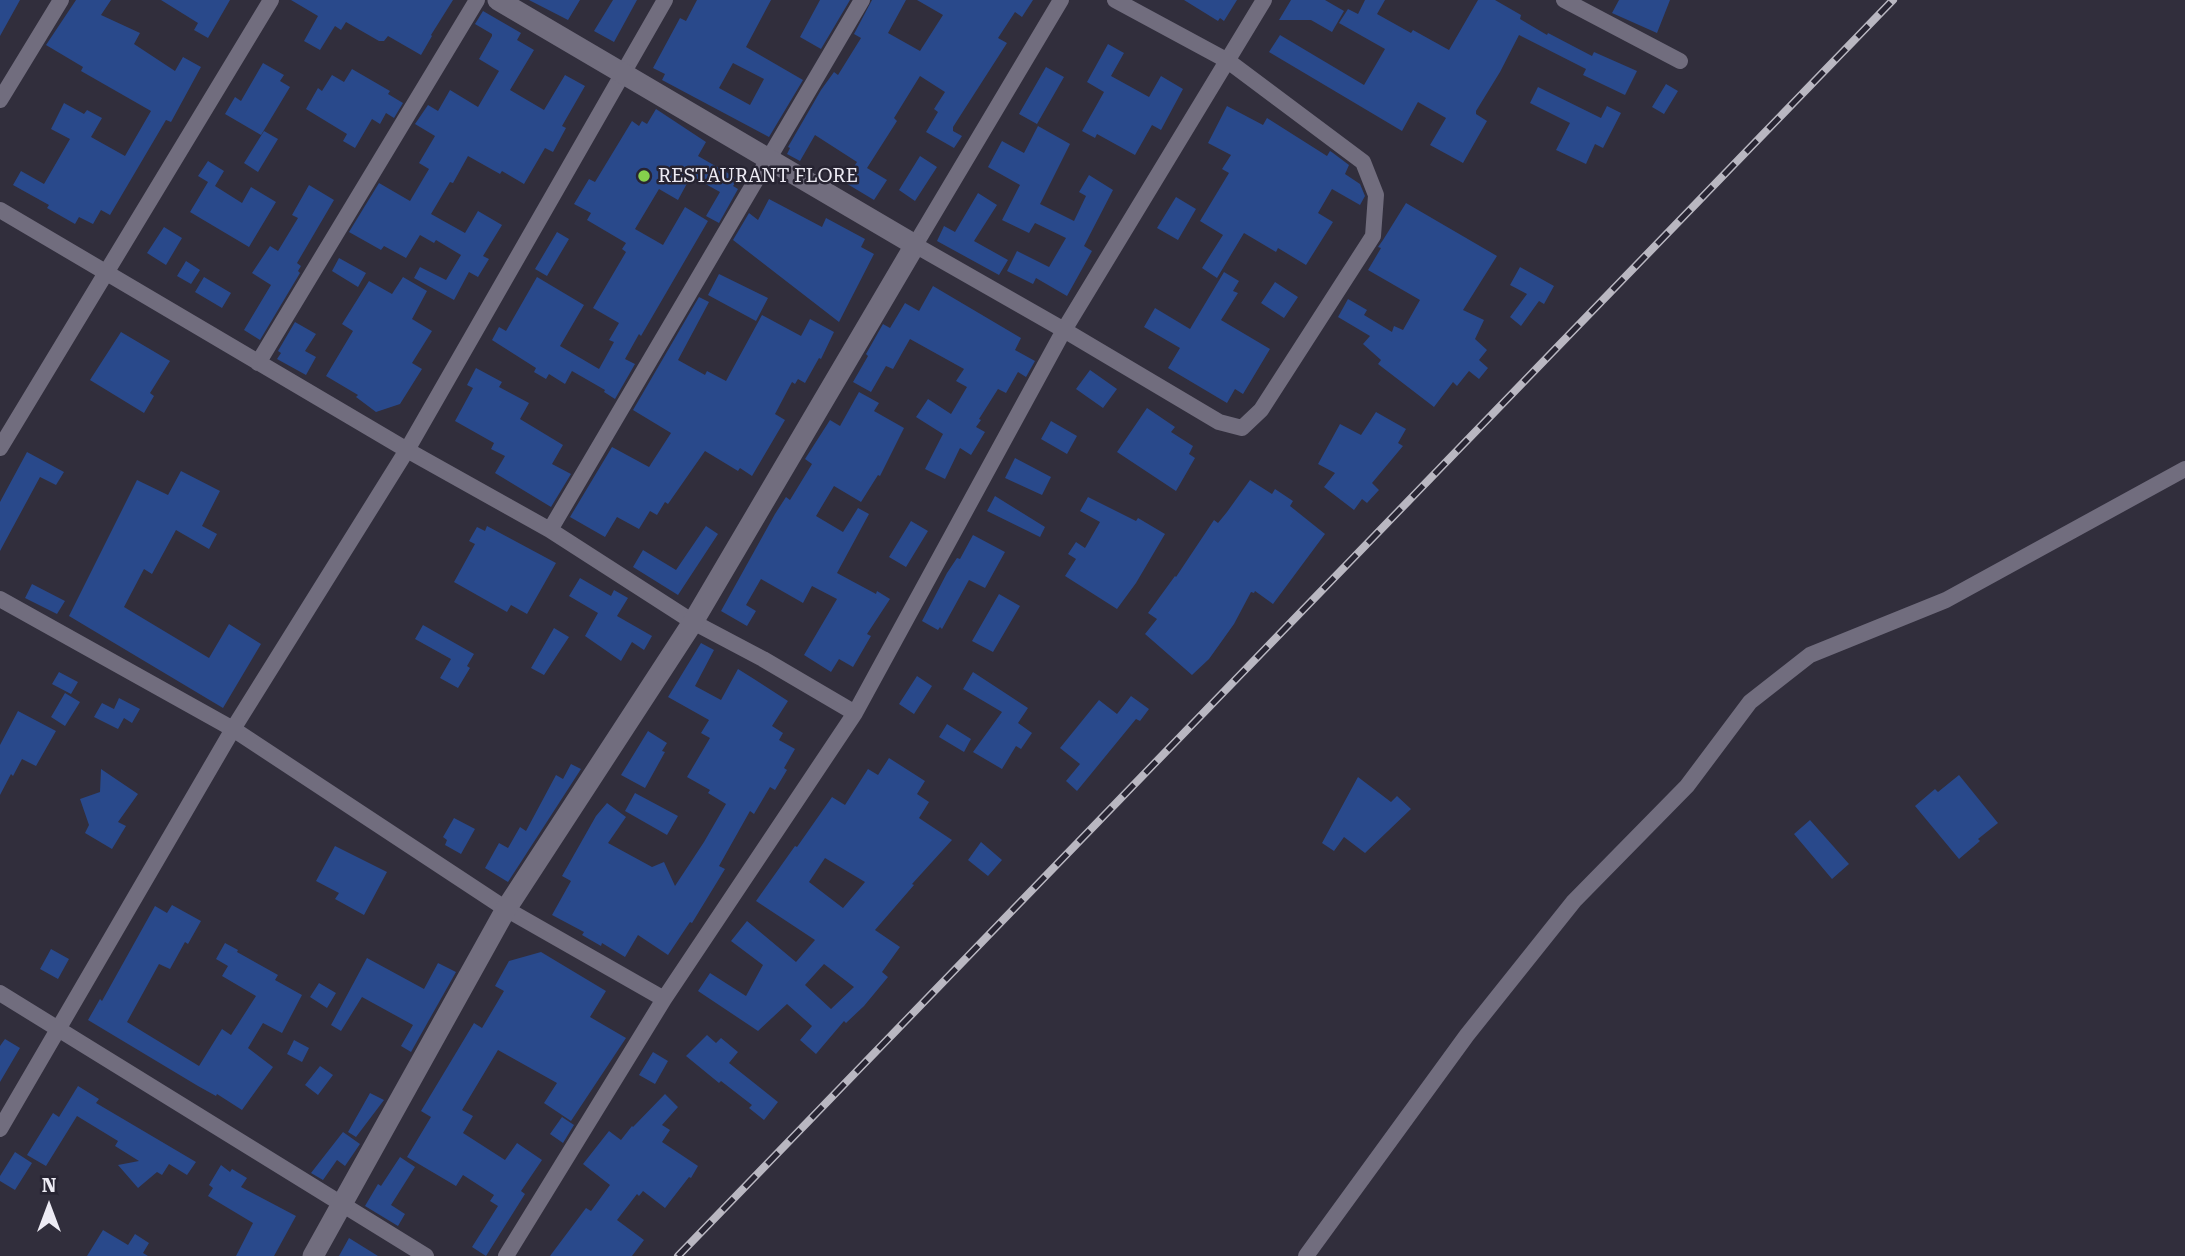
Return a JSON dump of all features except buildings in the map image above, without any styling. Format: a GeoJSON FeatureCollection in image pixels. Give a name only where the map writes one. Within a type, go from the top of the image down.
{"type":"FeatureCollection","features":[{"type":"Feature","properties":{"kind":"street"},"geometry":{"type":"LineString","coordinates":[[0,100],[61,0]]}},
{"type":"Feature","properties":{"kind":"street"},"geometry":{"type":"LineString","coordinates":[[0,448],[271,0]]}},
{"type":"Feature","properties":{"kind":"street"},"geometry":{"type":"LineString","coordinates":[[258,363],[477,0]]}},
{"type":"Feature","properties":{"kind":"street"},"geometry":{"type":"LineString","coordinates":[[498,0],[1219,422],[1242,428],[1261,410],[1373,236],[1376,195],[1363,162],[1228,61],[1115,0]]}},
{"type":"Feature","properties":{"kind":"street"},"geometry":{"type":"LineString","coordinates":[[0,1129],[233,729],[407,450],[664,0]]}},
{"type":"Feature","properties":{"kind":"street"},"geometry":{"type":"LineString","coordinates":[[551,530],[862,0]]}},
{"type":"Feature","properties":{"kind":"street"},"geometry":{"type":"LineString","coordinates":[[313,1256],[506,909],[693,622],[1061,0]]}},
{"type":"Feature","properties":{"kind":"street"},"geometry":{"type":"LineString","coordinates":[[506,1256],[664,999],[855,713],[1065,330],[1264,0]]}},
{"type":"Feature","properties":{"kind":"street"},"geometry":{"type":"LineString","coordinates":[[1564,0],[1680,61]]}},
{"type":"Feature","properties":{"kind":"street"},"geometry":{"type":"LineString","coordinates":[[0,210],[407,450],[551,530],[693,622],[855,713]]}},
{"type":"Feature","properties":{"kind":"street"},"geometry":{"type":"LineString","coordinates":[[1306,1256],[1467,1035],[1574,901],[1687,786],[1750,702],[1810,655],[1946,600],[2185,469]]}},
{"type":"Feature","properties":{"kind":"street"},"geometry":{"type":"LineString","coordinates":[[0,599],[233,729],[506,909],[664,999]]}},
{"type":"Feature","properties":{"kind":"street"},"geometry":{"type":"LineString","coordinates":[[0,993],[426,1256]]}},
{"type":"Feature","properties":{"kind":"railway"},"geometry":{"type":"LineString","coordinates":[[678,1256],[1893,0]]}},
{"type":"Feature","properties":{"kind":"place","name":"RESTAURANT FLORE"},"geometry":{"type":"Point","coordinates":[644,176]}}]}
